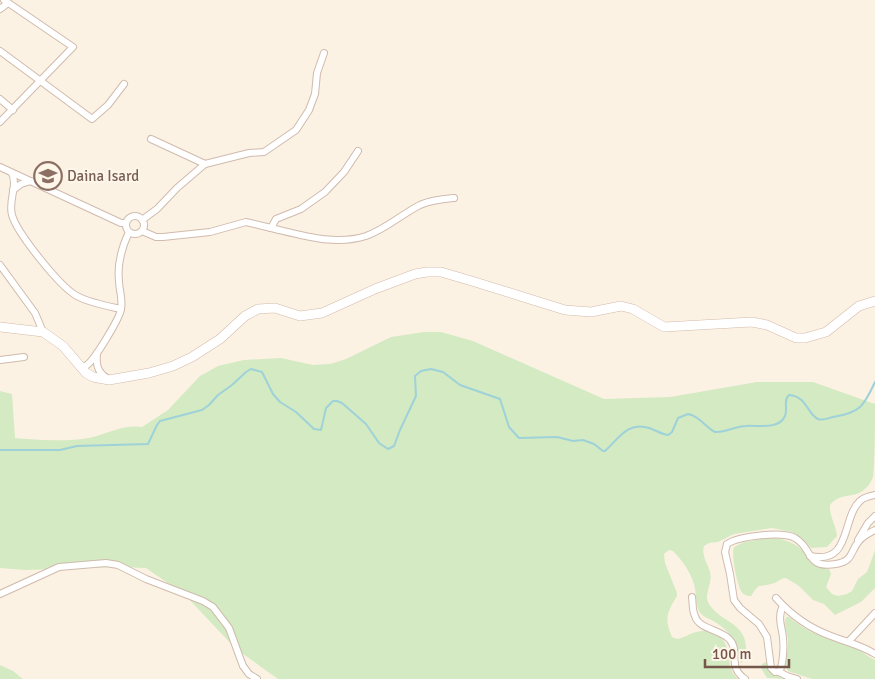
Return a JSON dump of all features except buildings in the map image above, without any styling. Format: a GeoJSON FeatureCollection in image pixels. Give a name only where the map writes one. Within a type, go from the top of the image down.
{"type":"FeatureCollection","features":[{"type":"Feature","properties":{"kind":"street"},"geometry":{"type":"LineString","coordinates":[[0,9],[6,1],[73,47],[0,122]]}},
{"type":"Feature","properties":{"kind":"street"},"geometry":{"type":"LineString","coordinates":[[0,51],[92,119],[108,105],[124,84]]}},
{"type":"Feature","properties":{"kind":"street"},"geometry":{"type":"LineString","coordinates":[[142,220],[157,209],[177,188],[205,164],[249,153],[264,152],[296,130],[309,110],[315,94],[317,73],[324,53]]}},
{"type":"Feature","properties":{"kind":"street"},"geometry":{"type":"LineString","coordinates":[[0,99],[13,110]]}},
{"type":"Feature","properties":{"kind":"street"},"geometry":{"type":"LineString","coordinates":[[151,139],[205,164]]}},
{"type":"Feature","properties":{"kind":"street"},"geometry":{"type":"LineString","coordinates":[[271,228],[276,219],[300,209],[325,192],[344,172],[358,151]]}},
{"type":"Feature","properties":{"kind":"street"},"geometry":{"type":"LineString","coordinates":[[0,167],[121,223],[126,223],[132,217],[138,217],[142,220],[144,226],[142,231]]}},
{"type":"Feature","properties":{"kind":"street"},"geometry":{"type":"LineString","coordinates":[[12,173],[15,184],[10,202],[13,219],[31,248],[74,294],[121,309]]}},
{"type":"Feature","properties":{"kind":"street"},"geometry":{"type":"LineString","coordinates":[[13,190],[21,184],[31,181]]}},
{"type":"Feature","properties":{"kind":"street"},"geometry":{"type":"LineString","coordinates":[[126,223],[126,228],[129,232],[134,234],[142,231],[156,237],[210,232],[246,222],[322,239],[350,240],[368,235],[422,204],[454,198]]}},
{"type":"Feature","properties":{"kind":"street"},"geometry":{"type":"LineString","coordinates":[[80,367],[87,365],[116,323],[121,309],[118,272],[123,245],[129,232]]}},
{"type":"Feature","properties":{"kind":"street"},"geometry":{"type":"LineString","coordinates":[[0,265],[34,313],[43,332]]}},
{"type":"Feature","properties":{"kind":"street"},"geometry":{"type":"LineString","coordinates":[[0,327],[43,332],[63,346],[80,367],[93,377],[109,380],[149,373],[173,366],[192,357],[220,339],[245,316],[258,309],[275,308],[300,316],[322,313],[375,289],[415,274],[427,272],[441,272],[467,279],[565,310],[591,312],[621,306],[633,309],[647,319],[664,327],[752,322],[767,325],[796,338],[805,338],[826,332],[859,306],[875,301]]}},
{"type":"Feature","properties":{"kind":"street"},"geometry":{"type":"LineString","coordinates":[[97,352],[96,362],[98,370],[109,380]]}},
{"type":"Feature","properties":{"kind":"street"},"geometry":{"type":"LineString","coordinates":[[0,360],[24,357]]}},
{"type":"Feature","properties":{"kind":"street"},"geometry":{"type":"LineString","coordinates":[[810,556],[824,556],[838,549],[844,540],[858,504],[863,499],[875,495]]}},
{"type":"Feature","properties":{"kind":"street"},"geometry":{"type":"LineString","coordinates":[[797,679],[774,672],[771,668],[769,644],[765,632],[734,600],[726,547],[732,541],[745,538],[787,535],[797,539],[810,556],[820,564],[842,562],[851,556],[868,523],[875,516]]}},
{"type":"Feature","properties":{"kind":"street"},"geometry":{"type":"LineString","coordinates":[[857,544],[864,536],[875,530]]}},
{"type":"Feature","properties":{"kind":"street"},"geometry":{"type":"LineString","coordinates":[[0,594],[59,567],[106,563],[118,565],[213,607],[229,628],[243,666],[249,674],[257,679]]}},
{"type":"Feature","properties":{"kind":"street"},"geometry":{"type":"LineString","coordinates":[[692,596],[694,614],[697,621],[724,634],[731,640],[734,648],[735,666],[739,674],[745,679]]}},
{"type":"Feature","properties":{"kind":"street"},"geometry":{"type":"LineString","coordinates":[[776,598],[802,622],[828,635],[850,641],[875,654]]}},
{"type":"Feature","properties":{"kind":"street"},"geometry":{"type":"LineString","coordinates":[[778,672],[781,667],[783,646],[780,617],[784,606]]}},
{"type":"Feature","properties":{"kind":"street"},"geometry":{"type":"LineString","coordinates":[[850,641],[875,613]]}},
{"type":"Feature","properties":{"kind":"green space"},"geometry":{"type":"Polygon","coordinates":[[[424,332],[441,332],[473,341],[604,399],[670,397],[757,382],[813,382],[875,404],[873,477],[868,486],[861,492],[841,497],[830,505],[837,536],[827,547],[811,548],[803,539],[792,532],[772,528],[734,534],[704,546],[704,556],[711,576],[707,599],[718,614],[742,633],[746,651],[741,663],[738,650],[726,630],[700,613],[694,583],[684,563],[673,551],[669,550],[664,554],[665,563],[677,593],[667,620],[672,637],[677,639],[701,631],[716,635],[726,644],[733,674],[738,679],[278,679],[235,648],[185,595],[146,568],[25,570],[0,568],[0,391],[12,394],[15,438],[72,440],[89,438],[122,428],[142,427],[168,410],[200,376],[218,366],[244,360],[281,358],[313,365],[330,364],[346,359],[391,337],[424,332]]]}},
{"type":"Feature","properties":{"kind":"green space"},"geometry":{"type":"Polygon","coordinates":[[[773,537],[794,544],[802,550],[812,563],[829,569],[831,574],[826,587],[832,594],[838,596],[852,591],[858,579],[867,572],[875,550],[875,588],[861,602],[835,615],[824,604],[813,600],[799,586],[786,578],[756,588],[751,596],[745,595],[741,591],[736,576],[733,557],[734,547],[744,542],[773,537]]]}},
{"type":"Feature","properties":{"kind":"green space"},"geometry":{"type":"Polygon","coordinates":[[[786,617],[816,634],[849,644],[875,660],[875,679],[812,679],[788,671],[786,667],[788,639],[785,623],[786,617]]]}},
{"type":"Feature","properties":{"kind":"green space"},"geometry":{"type":"Polygon","coordinates":[[[766,662],[772,672],[785,679],[767,678],[761,668],[762,664],[766,662]]]}},
{"type":"Feature","properties":{"kind":"green space"},"geometry":{"type":"Polygon","coordinates":[[[0,665],[13,671],[23,679],[0,679],[0,665]]]}},
{"type":"Feature","properties":{"kind":"waterway"},"geometry":{"type":"LineString","coordinates":[[0,450],[60,450],[77,446],[148,444],[160,421],[202,410],[251,369],[262,372],[273,394],[280,402],[296,412],[314,429],[321,430],[326,408],[333,401],[337,401],[342,403],[366,424],[379,443],[388,449],[394,446],[416,396],[415,376],[421,371],[431,369],[443,372],[460,385],[500,399],[509,427],[519,438],[557,437],[573,441],[583,440],[594,444],[603,451],[624,432],[635,427],[642,426],[668,435],[672,432],[678,418],[688,414],[696,417],[715,432],[742,426],[773,425],[785,416],[786,399],[789,395],[800,398],[814,417],[824,420],[849,413],[860,407],[868,397],[875,382]]}},
{"type":"Feature","properties":{"kind":"place","name":"Daina Isard"},"geometry":{"type":"Point","coordinates":[48,176]}}]}
